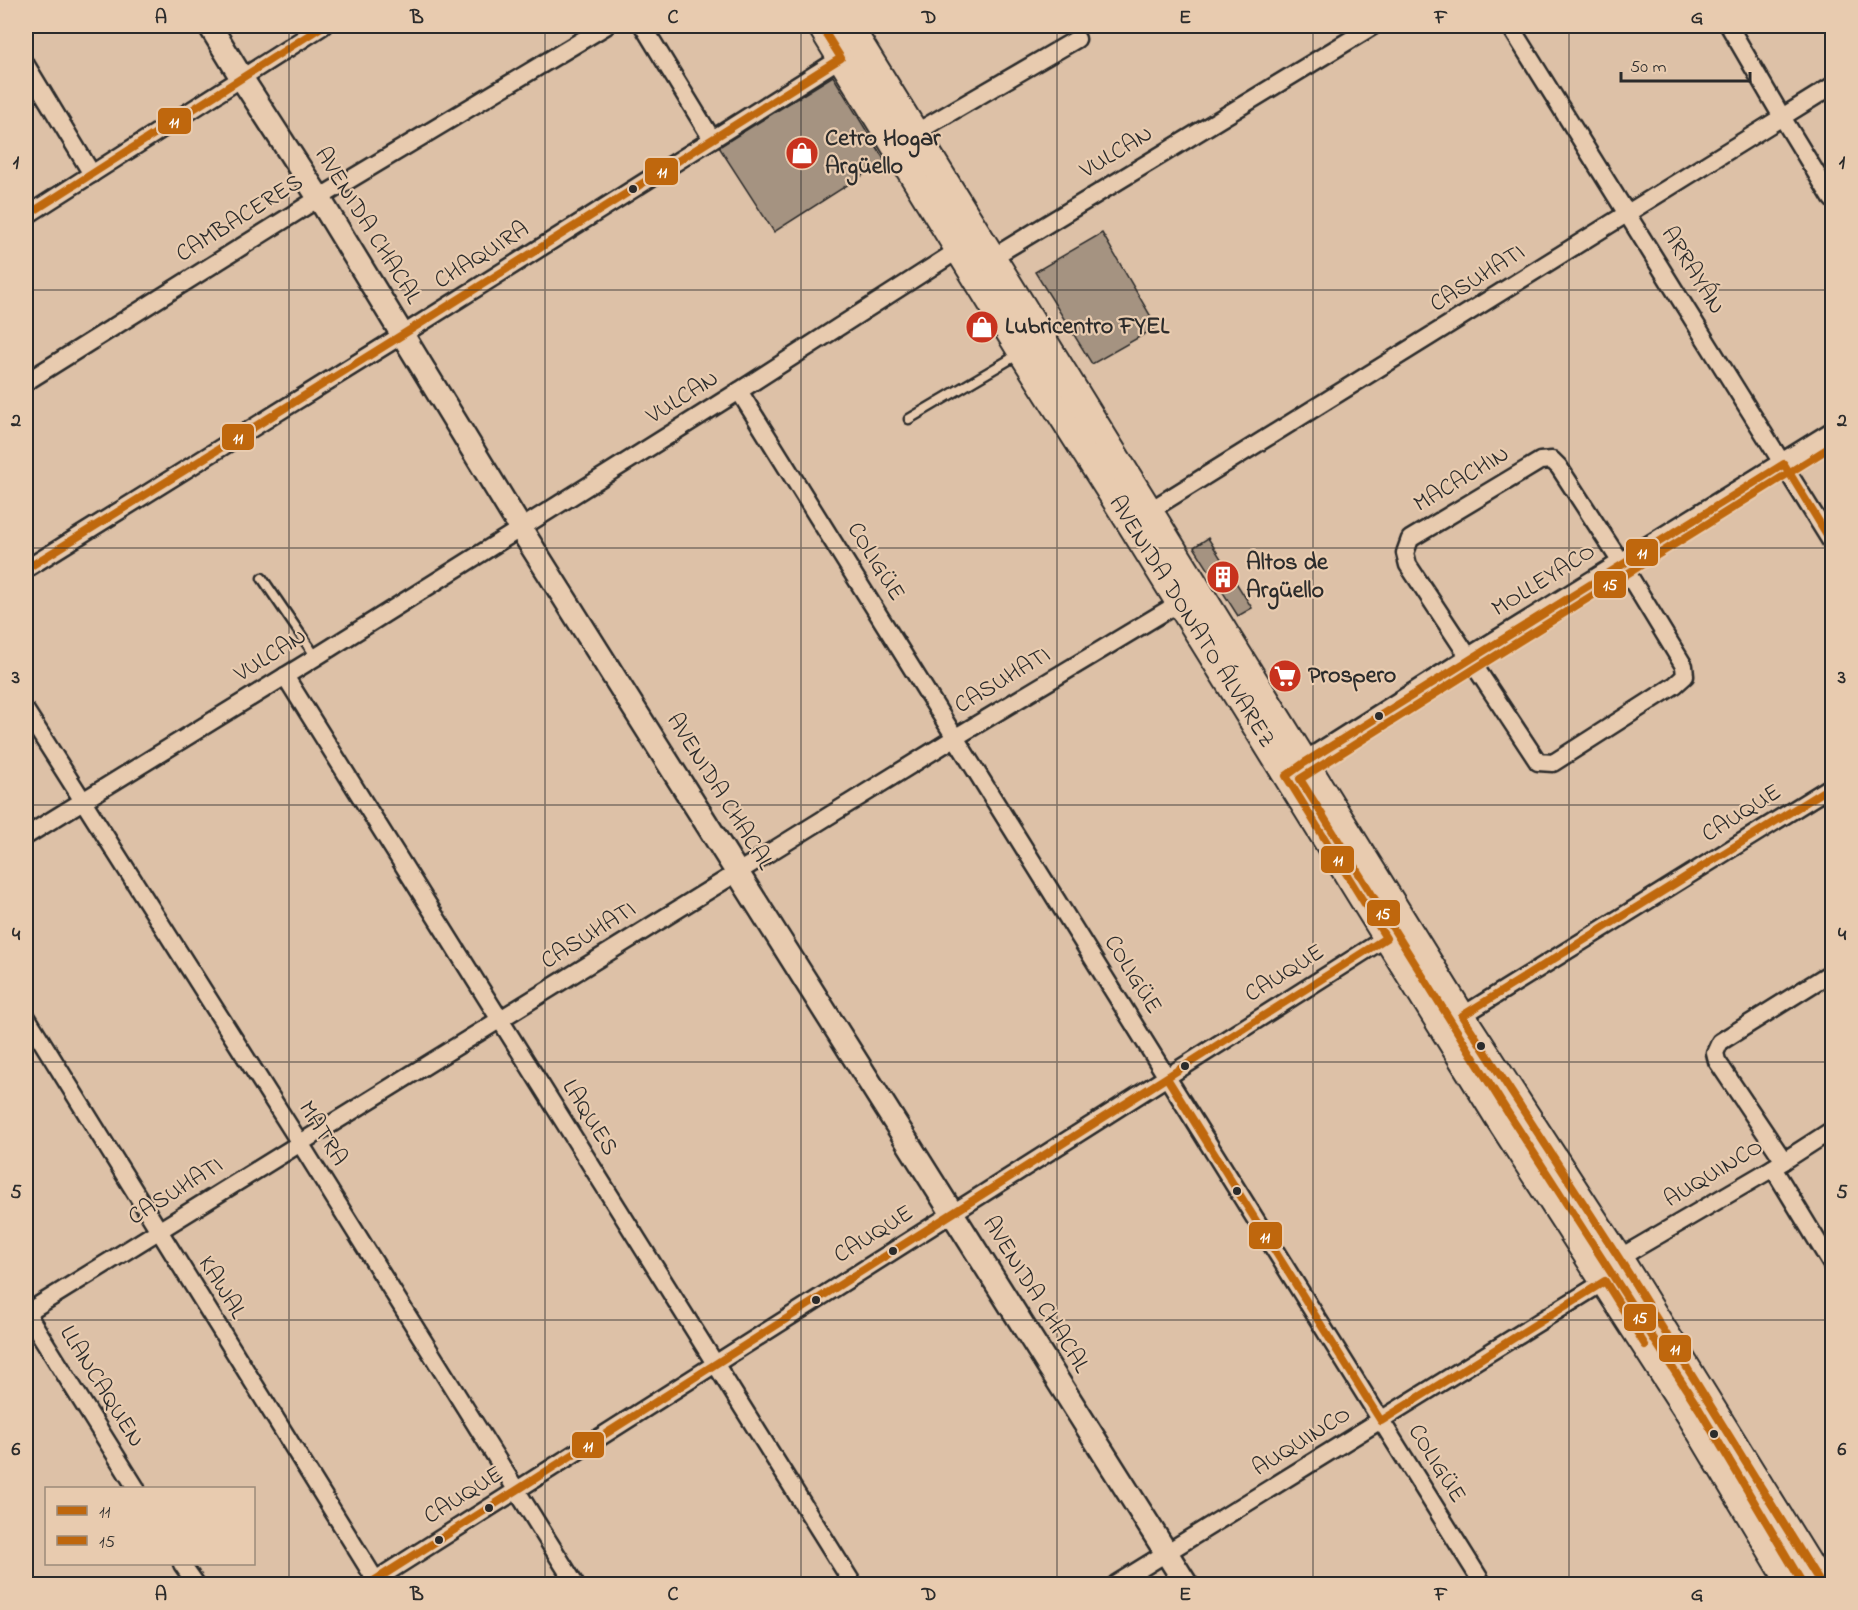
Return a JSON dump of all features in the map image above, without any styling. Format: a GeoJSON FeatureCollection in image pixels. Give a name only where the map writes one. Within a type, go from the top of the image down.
{"type":"FeatureCollection","features":[{"type":"Feature","properties":{"kind":"main road","name":"AVENIDA CHACAL"},"geometry":{"type":"LineString","coordinates":[[210,26],[319,198],[520,528],[1186,1584]]}},
{"type":"Feature","properties":{"kind":"main road","name":"AVENIDA DONATO ÁLVAREZ"},"geometry":{"type":"LineString","coordinates":[[849,26],[1149,511],[1295,769],[1396,932],[1499,1119],[1690,1415],[1791,1584]]}},
{"type":"Feature","properties":{"kind":"main road","name":"AVENIDA DONATO ÁLVAREZ"},"geometry":{"type":"LineString","coordinates":[[825,27],[841,58],[959,252],[1179,603],[1295,769]]}},
{"type":"Feature","properties":{"kind":"main road","name":"MOLLEYACO"},"geometry":{"type":"LineString","coordinates":[[1295,769],[1833,434]]}},
{"type":"Feature","properties":{"kind":"main road","name":"AVENIDA DONATO ÁLVAREZ"},"geometry":{"type":"LineString","coordinates":[[1396,932],[1462,1016],[1619,1258],[1821,1584]]}},
{"type":"Feature","properties":{"kind":"street"},"geometry":{"type":"LineString","coordinates":[[26,216],[323,26]]}},
{"type":"Feature","properties":{"kind":"street","name":"CAMBACERES"},"geometry":{"type":"LineString","coordinates":[[26,382],[319,198],[606,26]]}},
{"type":"Feature","properties":{"kind":"street"},"geometry":{"type":"LineString","coordinates":[[643,26],[712,139]]}},
{"type":"Feature","properties":{"kind":"street","name":"VULCAN"},"geometry":{"type":"LineString","coordinates":[[26,836],[316,657],[949,256],[959,252],[990,254],[1003,251],[1373,26]]}},
{"type":"Feature","properties":{"kind":"street","name":"ARRAYÁN"},"geometry":{"type":"LineString","coordinates":[[1510,26],[1833,543]]}},
{"type":"Feature","properties":{"kind":"street"},"geometry":{"type":"LineString","coordinates":[[1729,26],[1833,199]]}},
{"type":"Feature","properties":{"kind":"street"},"geometry":{"type":"LineString","coordinates":[[915,133],[1077,39]]}},
{"type":"Feature","properties":{"kind":"street","name":"CHAQUIRA"},"geometry":{"type":"LineString","coordinates":[[26,569],[841,58]]}},
{"type":"Feature","properties":{"kind":"street"},"geometry":{"type":"LineString","coordinates":[[26,65],[92,174]]}},
{"type":"Feature","properties":{"kind":"street","name":"CASUHATI"},"geometry":{"type":"LineString","coordinates":[[1149,511],[1833,86]]}},
{"type":"Feature","properties":{"kind":"street","name":"COLIGÜE"},"geometry":{"type":"LineString","coordinates":[[739,391],[1483,1584]]}},
{"type":"Feature","properties":{"kind":"street","name":"MACACHIN"},"geometry":{"type":"LineString","coordinates":[[1470,659],[1408,565],[1405,553],[1410,539],[1540,461],[1552,460],[1560,467],[1622,564]]}},
{"type":"Feature","properties":{"kind":"street"},"geometry":{"type":"LineString","coordinates":[[1470,659],[1538,762],[1553,763],[1675,686],[1685,676],[1684,666],[1622,564]]}},
{"type":"Feature","properties":{"kind":"street","name":"CASUHATI"},"geometry":{"type":"LineString","coordinates":[[26,1312],[956,737],[1179,603]]}},
{"type":"Feature","properties":{"kind":"street","name":"LAQUES"},"geometry":{"type":"LineString","coordinates":[[285,676],[853,1584]]}},
{"type":"Feature","properties":{"kind":"street","name":"MATRA"},"geometry":{"type":"LineString","coordinates":[[26,711],[300,1143],[575,1584]]}},
{"type":"Feature","properties":{"kind":"street","name":"CAUQUE"},"geometry":{"type":"LineString","coordinates":[[1462,1016],[1833,786]]}},
{"type":"Feature","properties":{"kind":"street","name":"CAUQUE"},"geometry":{"type":"LineString","coordinates":[[374,1583],[1396,932]]}},
{"type":"Feature","properties":{"kind":"street"},"geometry":{"type":"LineString","coordinates":[[1833,972],[1720,1041],[1715,1053],[1717,1061],[1779,1164],[1833,1265]]}},
{"type":"Feature","properties":{"kind":"street","name":"KAWAL"},"geometry":{"type":"LineString","coordinates":[[26,1016],[374,1583]]}},
{"type":"Feature","properties":{"kind":"street","name":"AUQUINCO"},"geometry":{"type":"LineString","coordinates":[[1619,1258],[1833,1130]]}},
{"type":"Feature","properties":{"kind":"street","name":"AUQUINCO"},"geometry":{"type":"LineString","coordinates":[[1116,1584],[1167,1555],[1605,1281]]}},
{"type":"Feature","properties":{"kind":"street","name":"LLANCAQUEN"},"geometry":{"type":"LineString","coordinates":[[26,1312],[135,1487]]}},
{"type":"Feature","properties":{"kind":"street"},"geometry":{"type":"LineString","coordinates":[[184,1565],[196,1584]]}},
{"type":"Feature","properties":{"kind":"lane"},"geometry":{"type":"LineString","coordinates":[[909,419],[1022,353]]}},
{"type":"Feature","properties":{"kind":"lane"},"geometry":{"type":"LineString","coordinates":[[262,578],[316,657]]}},
{"type":"Feature","properties":{"kind":"building","name":"Cetro Hogar Argüello"},"geometry":{"type":"Polygon","coordinates":[[[833,76],[885,161],[774,232],[719,147],[833,76]]]}},
{"type":"Feature","properties":{"kind":"building"},"geometry":{"type":"Polygon","coordinates":[[[1102,233],[1157,327],[1092,364],[1035,272],[1102,233]]]}},
{"type":"Feature","properties":{"kind":"building","name":"Altos de Argüello"},"geometry":{"type":"Polygon","coordinates":[[[1208,538],[1252,608],[1238,616],[1194,547],[1208,538]]]}},
{"type":"Feature","properties":{"kind":"transit line","name":"11"},"geometry":{"type":"LineString","coordinates":[[26,216],[323,26]]}},
{"type":"Feature","properties":{"kind":"transit line","name":"11"},"geometry":{"type":"LineString","coordinates":[[26,569],[841,58],[821,26]]}},
{"type":"Feature","properties":{"kind":"transit line","name":"15"},"geometry":{"type":"LineString","coordinates":[[1800,1579],[1699,1409],[1508,1113],[1300,779],[1832,446]]}},
{"type":"Feature","properties":{"kind":"transit line","name":"11"},"geometry":{"type":"LineString","coordinates":[[369,1584],[1386,938],[1286,776],[1304,763],[1784,464],[1832,543]]}},
{"type":"Feature","properties":{"kind":"transit line","name":"11"},"geometry":{"type":"LineString","coordinates":[[1821,1584],[1619,1258],[1462,1016],[1832,786]]}},
{"type":"Feature","properties":{"kind":"transit line","name":"11"},"geometry":{"type":"LineString","coordinates":[[1167,1078],[1381,1421],[1605,1281],[1645,1345]]}},
{"type":"Feature","properties":{"kind":"place","name":"Cetro Hogar Argüello"},"geometry":{"type":"Point","coordinates":[802,153]}},
{"type":"Feature","properties":{"kind":"place","name":"Lubricentro FYEL"},"geometry":{"type":"Point","coordinates":[982,327]}},
{"type":"Feature","properties":{"kind":"place","name":"Altos de Argüello"},"geometry":{"type":"Point","coordinates":[1223,577]}},
{"type":"Feature","properties":{"kind":"place","name":"Prospero"},"geometry":{"type":"Point","coordinates":[1285,676]}}]}
